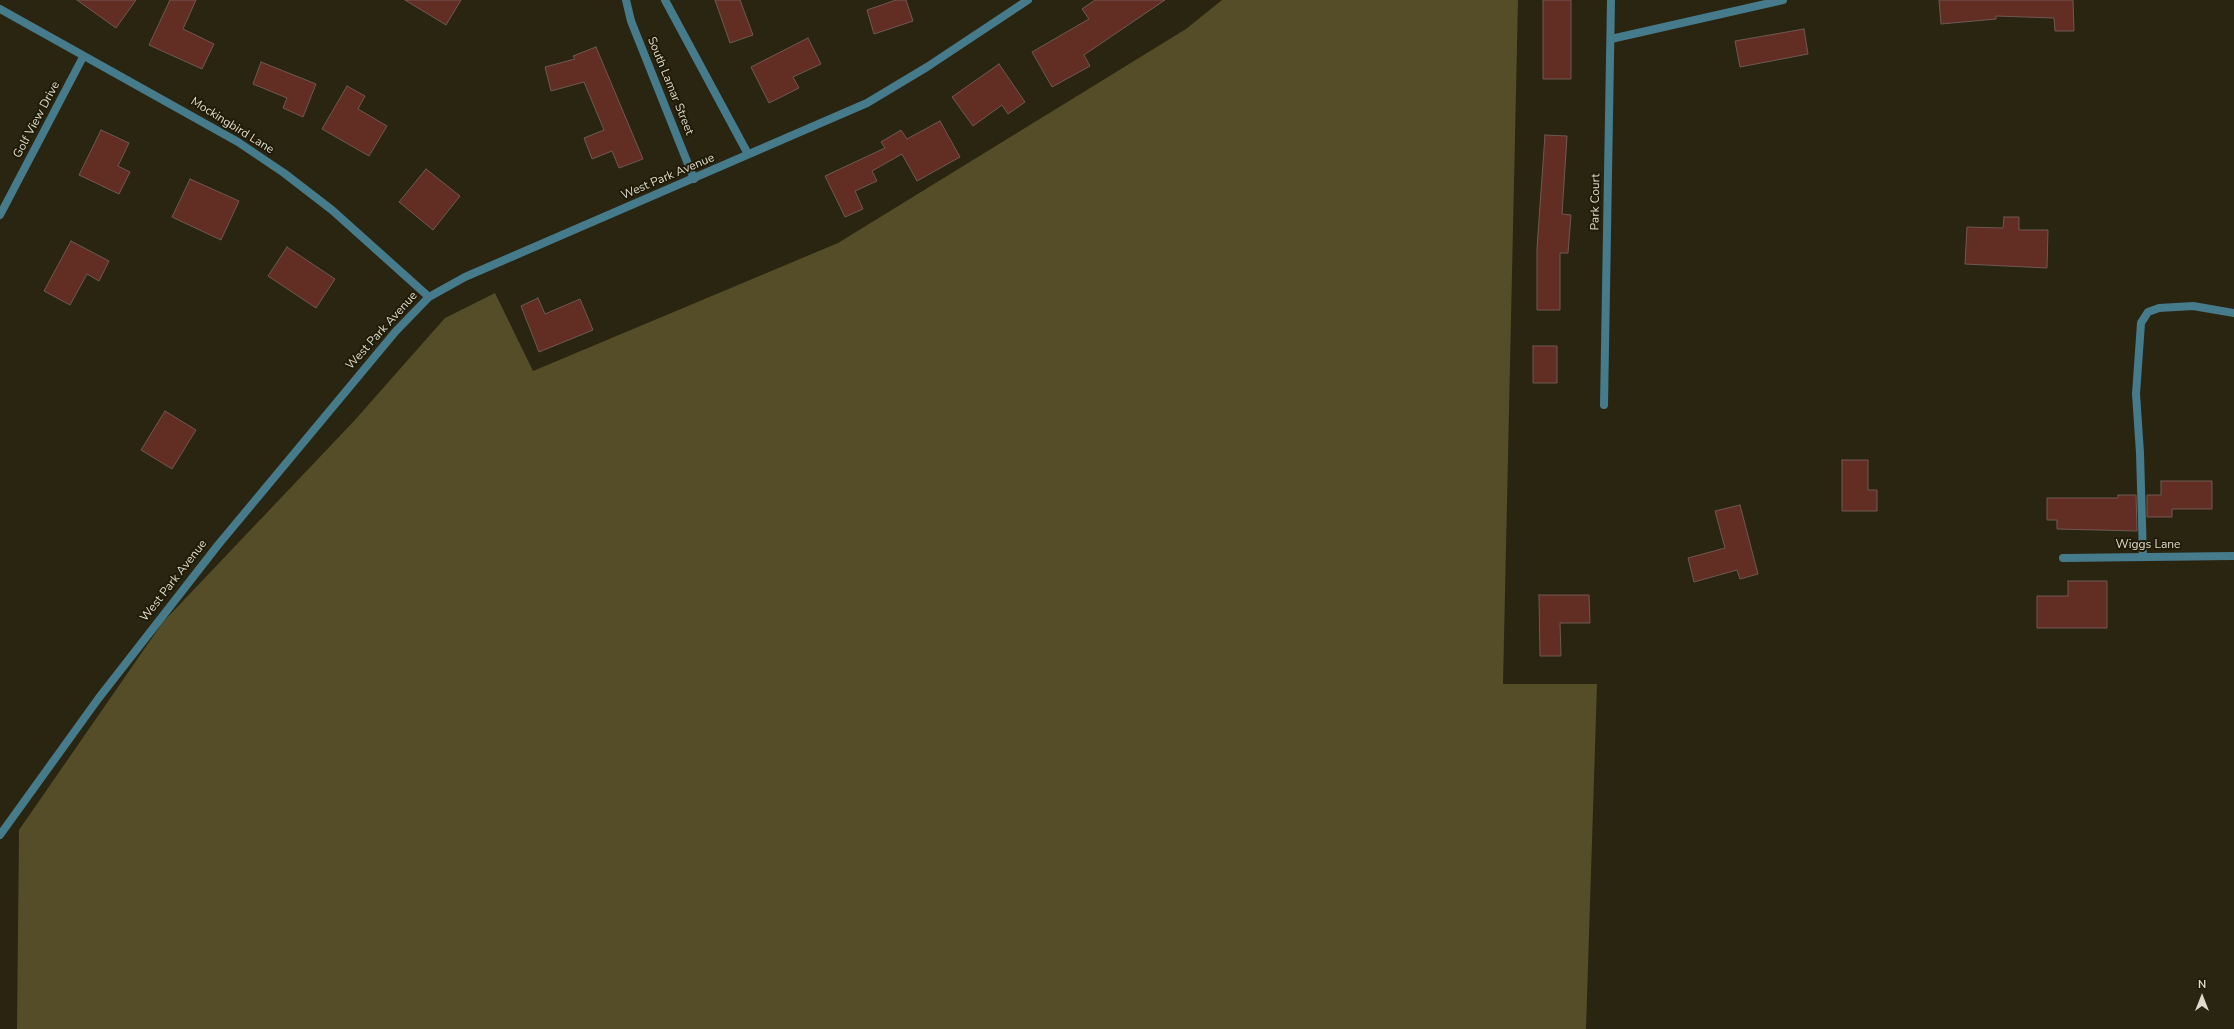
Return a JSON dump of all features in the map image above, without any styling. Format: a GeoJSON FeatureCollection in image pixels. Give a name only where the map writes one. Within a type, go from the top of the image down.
{"type":"FeatureCollection","features":[{"type":"Feature","properties":{"kind":"street","name":"South Lamar Street"},"geometry":{"type":"LineString","coordinates":[[626,0],[631,21],[694,179]]}},
{"type":"Feature","properties":{"kind":"street"},"geometry":{"type":"LineString","coordinates":[[665,0],[748,154]]}},
{"type":"Feature","properties":{"kind":"street","name":"West Park Avenue"},"geometry":{"type":"LineString","coordinates":[[0,835],[98,699],[218,545],[396,331],[429,297],[465,277],[867,103],[927,67],[1028,0]]}},
{"type":"Feature","properties":{"kind":"street","name":"Park Court"},"geometry":{"type":"LineString","coordinates":[[1604,405],[1611,0]]}},
{"type":"Feature","properties":{"kind":"street"},"geometry":{"type":"LineString","coordinates":[[1611,39],[1783,0]]}},
{"type":"Feature","properties":{"kind":"street","name":"Mockingbird Lane"},"geometry":{"type":"LineString","coordinates":[[0,10],[83,57],[186,111],[284,172],[332,210],[429,297]]}},
{"type":"Feature","properties":{"kind":"street","name":"Golf View Drive"},"geometry":{"type":"LineString","coordinates":[[0,215],[83,57]]}},
{"type":"Feature","properties":{"kind":"street"},"geometry":{"type":"LineString","coordinates":[[2144,557],[2141,461],[2136,394],[2141,323],[2148,312],[2159,308],[2194,306],[2234,313]]}},
{"type":"Feature","properties":{"kind":"street","name":"Wiggs Lane"},"geometry":{"type":"LineString","coordinates":[[2063,558],[2234,556]]}},
{"type":"Feature","properties":{"kind":"shaded area"},"geometry":{"type":"Polygon","coordinates":[[[1222,0],[1518,0],[1503,684],[1597,684],[1586,1029],[17,1029],[19,830],[163,622],[354,421],[445,318],[495,293],[533,371],[838,243],[1186,29],[1222,0]]]}},
{"type":"Feature","properties":{"kind":"building"},"geometry":{"type":"Polygon","coordinates":[[[77,0],[136,0],[116,28],[77,0]]]}},
{"type":"Feature","properties":{"kind":"building"},"geometry":{"type":"Polygon","coordinates":[[[170,0],[196,0],[183,29],[214,44],[202,69],[149,45],[170,0]]]}},
{"type":"Feature","properties":{"kind":"building"},"geometry":{"type":"Polygon","coordinates":[[[405,0],[461,0],[446,25],[405,0]]]}},
{"type":"Feature","properties":{"kind":"building"},"geometry":{"type":"Polygon","coordinates":[[[715,0],[740,0],[753,35],[730,43],[715,0]]]}},
{"type":"Feature","properties":{"kind":"building"},"geometry":{"type":"Polygon","coordinates":[[[896,0],[906,0],[913,21],[874,34],[867,10],[896,0]]]}},
{"type":"Feature","properties":{"kind":"building"},"geometry":{"type":"Polygon","coordinates":[[[1095,0],[1165,0],[1084,55],[1090,66],[1052,87],[1032,52],[1089,19],[1082,9],[1095,0]]]}},
{"type":"Feature","properties":{"kind":"building"},"geometry":{"type":"Polygon","coordinates":[[[1543,0],[1571,0],[1571,79],[1543,79],[1543,0]]]}},
{"type":"Feature","properties":{"kind":"building"},"geometry":{"type":"Polygon","coordinates":[[[1939,0],[2073,0],[2074,31],[2055,31],[2054,18],[1996,16],[1996,19],[1941,24],[1939,0]]]}},
{"type":"Feature","properties":{"kind":"building"},"geometry":{"type":"Polygon","coordinates":[[[1804,29],[1808,54],[1740,67],[1735,41],[1804,29]]]}},
{"type":"Feature","properties":{"kind":"building"},"geometry":{"type":"Polygon","coordinates":[[[808,38],[821,64],[793,77],[799,88],[769,103],[751,67],[808,38]]]}},
{"type":"Feature","properties":{"kind":"building"},"geometry":{"type":"Polygon","coordinates":[[[596,47],[643,159],[619,168],[612,151],[592,159],[584,138],[604,130],[584,82],[551,91],[545,67],[575,59],[573,56],[596,47]]]}},
{"type":"Feature","properties":{"kind":"building"},"geometry":{"type":"Polygon","coordinates":[[[261,62],[316,84],[303,117],[283,108],[287,98],[253,84],[261,62]]]}},
{"type":"Feature","properties":{"kind":"building"},"geometry":{"type":"Polygon","coordinates":[[[999,64],[1025,102],[1008,114],[1002,105],[973,126],[952,97],[999,64]]]}},
{"type":"Feature","properties":{"kind":"building"},"geometry":{"type":"Polygon","coordinates":[[[347,86],[365,96],[358,109],[387,126],[369,156],[322,129],[347,86]]]}},
{"type":"Feature","properties":{"kind":"building"},"geometry":{"type":"Polygon","coordinates":[[[940,121],[960,157],[917,181],[902,154],[872,171],[877,181],[855,191],[863,209],[845,217],[825,176],[885,148],[881,142],[901,130],[907,139],[940,121]]]}},
{"type":"Feature","properties":{"kind":"building"},"geometry":{"type":"Polygon","coordinates":[[[101,130],[129,143],[118,166],[130,172],[119,194],[79,175],[101,130]]]}},
{"type":"Feature","properties":{"kind":"building"},"geometry":{"type":"Polygon","coordinates":[[[1545,135],[1567,136],[1562,214],[1571,215],[1568,253],[1560,253],[1560,310],[1537,310],[1537,248],[1545,135]]]}},
{"type":"Feature","properties":{"kind":"building"},"geometry":{"type":"Polygon","coordinates":[[[426,169],[460,196],[433,230],[399,202],[426,169]]]}},
{"type":"Feature","properties":{"kind":"building"},"geometry":{"type":"Polygon","coordinates":[[[190,179],[239,201],[221,240],[172,217],[190,179]]]}},
{"type":"Feature","properties":{"kind":"building"},"geometry":{"type":"Polygon","coordinates":[[[2004,217],[2019,217],[2019,230],[2048,230],[2047,268],[1965,264],[1967,227],[2003,228],[2004,217]]]}},
{"type":"Feature","properties":{"kind":"building"},"geometry":{"type":"Polygon","coordinates":[[[71,241],[109,261],[99,281],[87,274],[70,305],[44,291],[71,241]]]}},
{"type":"Feature","properties":{"kind":"building"},"geometry":{"type":"Polygon","coordinates":[[[287,247],[335,279],[316,308],[268,276],[287,247]]]}},
{"type":"Feature","properties":{"kind":"building"},"geometry":{"type":"Polygon","coordinates":[[[538,298],[545,314],[580,299],[593,330],[539,352],[521,306],[538,298]]]}},
{"type":"Feature","properties":{"kind":"building"},"geometry":{"type":"Polygon","coordinates":[[[1533,346],[1557,346],[1557,383],[1533,383],[1533,346]]]}},
{"type":"Feature","properties":{"kind":"building"},"geometry":{"type":"Polygon","coordinates":[[[165,411],[196,430],[172,469],[141,450],[165,411]]]}},
{"type":"Feature","properties":{"kind":"building"},"geometry":{"type":"Polygon","coordinates":[[[1842,460],[1868,460],[1868,490],[1877,490],[1877,511],[1842,511],[1842,460]]]}},
{"type":"Feature","properties":{"kind":"building"},"geometry":{"type":"Polygon","coordinates":[[[2161,481],[2212,481],[2212,509],[2172,509],[2172,517],[2147,517],[2147,495],[2161,495],[2161,481]]]}},
{"type":"Feature","properties":{"kind":"building"},"geometry":{"type":"Polygon","coordinates":[[[2118,495],[2136,495],[2137,531],[2057,529],[2057,520],[2047,520],[2047,498],[2118,498],[2118,495]]]}},
{"type":"Feature","properties":{"kind":"building"},"geometry":{"type":"Polygon","coordinates":[[[1740,505],[1758,574],[1740,579],[1737,570],[1694,582],[1688,558],[1725,548],[1715,511],[1740,505]]]}},
{"type":"Feature","properties":{"kind":"building"},"geometry":{"type":"Polygon","coordinates":[[[2068,581],[2107,581],[2107,628],[2037,628],[2037,596],[2068,596],[2068,581]]]}},
{"type":"Feature","properties":{"kind":"building"},"geometry":{"type":"Polygon","coordinates":[[[1539,595],[1589,595],[1590,623],[1560,623],[1561,656],[1540,656],[1539,595]]]}}]}
